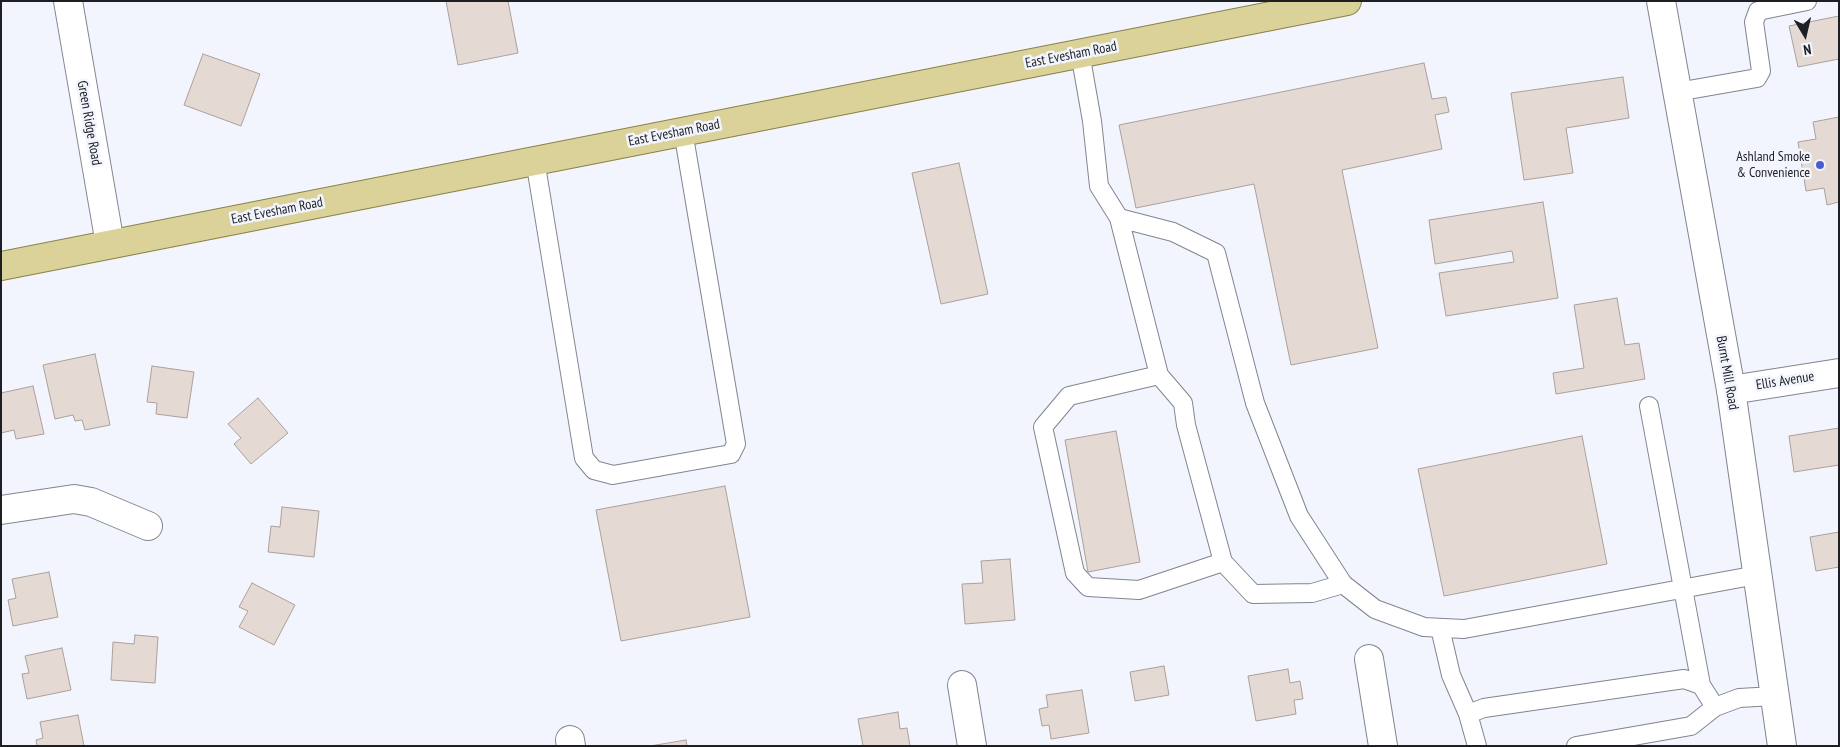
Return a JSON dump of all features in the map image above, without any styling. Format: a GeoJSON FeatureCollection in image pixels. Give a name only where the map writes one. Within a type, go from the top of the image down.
{"type":"FeatureCollection","features":[{"type":"Feature","properties":{"kind":"main road","name":"Green Ridge Road"},"geometry":{"type":"LineString","coordinates":[[68,1],[110,244]]}},
{"type":"Feature","properties":{"kind":"main road","name":"East Evesham Road"},"geometry":{"type":"LineString","coordinates":[[1,266],[1347,1]]}},
{"type":"Feature","properties":{"kind":"main road","name":"Burnt Mill Road"},"geometry":{"type":"LineString","coordinates":[[1661,1],[1731,390],[1782,746]]}},
{"type":"Feature","properties":{"kind":"main road","name":"Ellis Avenue"},"geometry":{"type":"LineString","coordinates":[[1731,390],[1839,373]]}},
{"type":"Feature","properties":{"kind":"main road"},"geometry":{"type":"LineString","coordinates":[[1,510],[74,499],[91,502],[148,526]]}},
{"type":"Feature","properties":{"kind":"main road"},"geometry":{"type":"LineString","coordinates":[[1369,659],[1383,746]]}},
{"type":"Feature","properties":{"kind":"main road"},"geometry":{"type":"LineString","coordinates":[[962,685],[972,746]]}},
{"type":"Feature","properties":{"kind":"lane"},"geometry":{"type":"LineString","coordinates":[[1677,92],[1757,78],[1761,71],[1754,22],[1758,11],[1807,1]]}},
{"type":"Feature","properties":{"kind":"lane"},"geometry":{"type":"LineString","coordinates":[[1080,53],[1092,121],[1099,186],[1119,218],[1159,375],[1183,403],[1186,425],[1223,562],[1253,594],[1312,593],[1343,584]]}},
{"type":"Feature","properties":{"kind":"lane"},"geometry":{"type":"LineString","coordinates":[[535,160],[584,458],[594,470],[613,475],[731,454],[736,444],[683,131]]}},
{"type":"Feature","properties":{"kind":"lane"},"geometry":{"type":"LineString","coordinates":[[1119,218],[1173,232],[1216,253],[1255,403],[1299,516],[1343,584],[1375,609],[1424,626],[1464,629],[1757,575]]}},
{"type":"Feature","properties":{"kind":"lane"},"geometry":{"type":"LineString","coordinates":[[1159,375],[1069,396],[1042,427],[1076,573],[1088,587],[1139,590],[1223,562]]}},
{"type":"Feature","properties":{"kind":"lane"},"geometry":{"type":"LineString","coordinates":[[1648,406],[1701,685],[1715,708]]}},
{"type":"Feature","properties":{"kind":"lane"},"geometry":{"type":"LineString","coordinates":[[1440,628],[1451,675],[1476,711],[1477,746]]}},
{"type":"Feature","properties":{"kind":"lane"},"geometry":{"type":"LineString","coordinates":[[1476,711],[1684,679],[1701,685]]}},
{"type":"Feature","properties":{"kind":"lane"},"geometry":{"type":"LineString","coordinates":[[1576,746],[1691,726],[1715,708],[1739,698],[1775,696]]}},
{"type":"Feature","properties":{"kind":"building"},"geometry":{"type":"Polygon","coordinates":[[[446,1],[508,1],[518,53],[458,65],[446,1]]]}},
{"type":"Feature","properties":{"kind":"building"},"geometry":{"type":"Polygon","coordinates":[[[1839,16],[1839,59],[1798,67],[1789,26],[1839,16]]]}},
{"type":"Feature","properties":{"kind":"building"},"geometry":{"type":"Polygon","coordinates":[[[203,54],[260,74],[241,126],[184,105],[203,54]]]}},
{"type":"Feature","properties":{"kind":"building"},"geometry":{"type":"Polygon","coordinates":[[[1424,63],[1432,99],[1446,97],[1449,112],[1435,115],[1442,149],[1342,170],[1378,348],[1291,365],[1254,184],[1136,208],[1119,125],[1424,63]]]}},
{"type":"Feature","properties":{"kind":"building"},"geometry":{"type":"Polygon","coordinates":[[[1623,77],[1629,118],[1566,128],[1573,173],[1524,180],[1511,93],[1623,77]]]}},
{"type":"Feature","properties":{"kind":"building","name":"Ashland Smoke & Convenience"},"geometry":{"type":"Polygon","coordinates":[[[1839,117],[1839,202],[1827,205],[1824,188],[1806,191],[1798,142],[1816,139],[1813,122],[1839,117]]]}},
{"type":"Feature","properties":{"kind":"building"},"geometry":{"type":"Polygon","coordinates":[[[959,163],[988,294],[941,304],[912,173],[959,163]]]}},
{"type":"Feature","properties":{"kind":"building"},"geometry":{"type":"Polygon","coordinates":[[[1543,202],[1558,298],[1446,316],[1439,273],[1514,262],[1512,251],[1435,264],[1429,220],[1543,202]]]}},
{"type":"Feature","properties":{"kind":"building"},"geometry":{"type":"Polygon","coordinates":[[[1617,298],[1625,345],[1639,343],[1645,379],[1556,394],[1553,373],[1584,368],[1574,305],[1617,298]]]}},
{"type":"Feature","properties":{"kind":"building"},"geometry":{"type":"Polygon","coordinates":[[[95,354],[110,425],[85,430],[82,420],[75,421],[73,415],[55,419],[43,365],[95,354]]]}},
{"type":"Feature","properties":{"kind":"building"},"geometry":{"type":"Polygon","coordinates":[[[152,366],[194,372],[187,418],[156,414],[157,403],[147,402],[152,366]]]}},
{"type":"Feature","properties":{"kind":"building"},"geometry":{"type":"Polygon","coordinates":[[[33,386],[44,434],[16,439],[14,430],[1,433],[1,393],[33,386]]]}},
{"type":"Feature","properties":{"kind":"building"},"geometry":{"type":"Polygon","coordinates":[[[258,398],[288,433],[251,464],[234,444],[241,438],[228,424],[258,398]]]}},
{"type":"Feature","properties":{"kind":"building"},"geometry":{"type":"Polygon","coordinates":[[[1839,428],[1839,465],[1794,472],[1789,436],[1839,428]]]}},
{"type":"Feature","properties":{"kind":"building"},"geometry":{"type":"Polygon","coordinates":[[[1116,431],[1140,562],[1088,572],[1065,440],[1116,431]]]}},
{"type":"Feature","properties":{"kind":"building"},"geometry":{"type":"Polygon","coordinates":[[[1582,436],[1607,564],[1444,596],[1418,469],[1582,436]]]}},
{"type":"Feature","properties":{"kind":"building"},"geometry":{"type":"Polygon","coordinates":[[[725,486],[750,617],[621,641],[596,510],[725,486]]]}},
{"type":"Feature","properties":{"kind":"building"},"geometry":{"type":"Polygon","coordinates":[[[282,507],[319,511],[314,557],[268,552],[271,526],[280,527],[282,507]]]}},
{"type":"Feature","properties":{"kind":"building"},"geometry":{"type":"Polygon","coordinates":[[[1839,532],[1839,567],[1816,571],[1810,537],[1839,532]]]}},
{"type":"Feature","properties":{"kind":"building"},"geometry":{"type":"Polygon","coordinates":[[[1010,559],[1015,620],[965,624],[962,584],[983,583],[981,561],[1010,559]]]}},
{"type":"Feature","properties":{"kind":"building"},"geometry":{"type":"Polygon","coordinates":[[[49,572],[58,617],[13,626],[8,600],[16,598],[12,579],[49,572]]]}},
{"type":"Feature","properties":{"kind":"building"},"geometry":{"type":"Polygon","coordinates":[[[252,583],[295,605],[274,645],[239,627],[248,611],[239,607],[252,583]]]}},
{"type":"Feature","properties":{"kind":"building"},"geometry":{"type":"Polygon","coordinates":[[[135,635],[158,637],[155,683],[111,680],[113,642],[134,644],[135,635]]]}},
{"type":"Feature","properties":{"kind":"building"},"geometry":{"type":"Polygon","coordinates":[[[62,648],[71,690],[27,699],[22,674],[29,673],[25,656],[62,648]]]}},
{"type":"Feature","properties":{"kind":"building"},"geometry":{"type":"Polygon","coordinates":[[[1164,666],[1169,695],[1135,701],[1130,672],[1164,666]]]}},
{"type":"Feature","properties":{"kind":"building"},"geometry":{"type":"Polygon","coordinates":[[[1288,669],[1290,683],[1300,681],[1303,699],[1294,700],[1296,714],[1256,721],[1248,676],[1288,669]]]}},
{"type":"Feature","properties":{"kind":"building"},"geometry":{"type":"Polygon","coordinates":[[[1082,690],[1089,733],[1051,739],[1049,725],[1042,726],[1039,709],[1048,707],[1046,695],[1082,690]]]}},
{"type":"Feature","properties":{"kind":"building"},"geometry":{"type":"Polygon","coordinates":[[[898,712],[900,729],[907,728],[910,746],[863,746],[858,719],[898,712]]]}},
{"type":"Feature","properties":{"kind":"building"},"geometry":{"type":"Polygon","coordinates":[[[78,715],[84,746],[37,746],[36,740],[43,738],[40,722],[78,715]]]}},
{"type":"Feature","properties":{"kind":"building"},"geometry":{"type":"Polygon","coordinates":[[[686,740],[687,746],[650,746],[686,740]]]}},
{"type":"Feature","properties":{"kind":"place","name":"Ashland Smoke & Convenience"},"geometry":{"type":"Point","coordinates":[1820,165]}}]}
